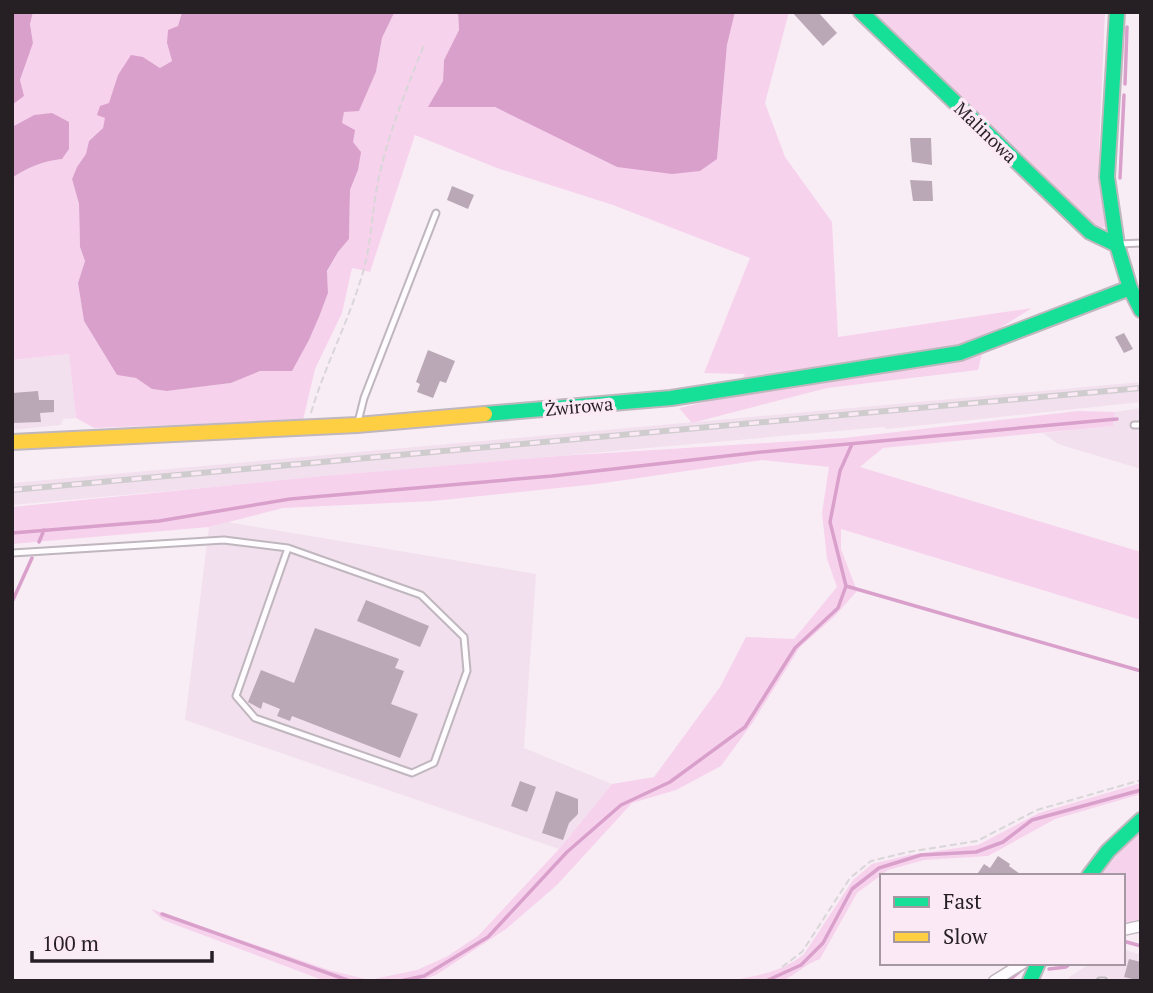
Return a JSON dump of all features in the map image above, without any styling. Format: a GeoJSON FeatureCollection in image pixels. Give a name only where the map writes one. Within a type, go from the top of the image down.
{"type":"FeatureCollection","features":[{"type":"Feature","properties":{"kind":"street","name":"Malinowa"},"geometry":{"type":"LineString","coordinates":[[861,12],[1090,232],[1117,244]]}},
{"type":"Feature","properties":{"kind":"street"},"geometry":{"type":"LineString","coordinates":[[1117,12],[1107,177],[1117,244],[1130,288],[1141,310]]}},
{"type":"Feature","properties":{"kind":"street","name":"Żwirowa"},"geometry":{"type":"LineString","coordinates":[[12,442],[357,425],[671,398],[960,353],[1130,288]]}},
{"type":"Feature","properties":{"kind":"street"},"geometry":{"type":"LineString","coordinates":[[1090,874],[1108,850],[1141,820]]}},
{"type":"Feature","properties":{"kind":"street"},"geometry":{"type":"LineString","coordinates":[[994,981],[1020,965]]}},
{"type":"Feature","properties":{"kind":"street"},"geometry":{"type":"LineString","coordinates":[[1030,981],[1037,965]]}},
{"type":"Feature","properties":{"kind":"lane"},"geometry":{"type":"LineString","coordinates":[[357,425],[364,398],[436,213]]}},
{"type":"Feature","properties":{"kind":"lane"},"geometry":{"type":"LineString","coordinates":[[1117,244],[1141,243]]}},
{"type":"Feature","properties":{"kind":"lane"},"geometry":{"type":"LineString","coordinates":[[12,553],[223,540],[288,548],[421,595],[464,637],[467,671],[434,763],[412,774],[255,718],[236,696],[288,548]]}},
{"type":"Feature","properties":{"kind":"path"},"geometry":{"type":"LineString","coordinates":[[307,428],[323,374],[349,314],[364,269],[379,176],[393,126],[424,45]]}},
{"type":"Feature","properties":{"kind":"path"},"geometry":{"type":"LineString","coordinates":[[782,967],[802,953],[850,878],[871,861],[977,841],[1037,810],[1141,780]]}},
{"type":"Feature","properties":{"kind":"shaded area"},"geometry":{"type":"Polygon","coordinates":[[[12,12],[33,12],[30,24],[33,43],[20,80],[24,96],[12,105],[12,12]]]}},
{"type":"Feature","properties":{"kind":"shaded area"},"geometry":{"type":"Polygon","coordinates":[[[33,12],[182,12],[178,26],[167,43],[172,61],[160,68],[143,57],[118,75],[103,128],[89,141],[87,154],[72,179],[79,204],[80,247],[85,261],[78,283],[84,321],[117,375],[136,378],[152,389],[167,391],[231,383],[260,371],[291,371],[309,340],[328,293],[327,272],[349,239],[350,190],[358,170],[353,143],[341,123],[344,111],[359,111],[376,72],[382,38],[394,12],[458,12],[459,30],[444,60],[443,81],[429,107],[495,107],[617,167],[717,159],[727,45],[735,12],[789,12],[765,103],[785,157],[832,222],[838,337],[1032,308],[986,337],[978,370],[827,388],[692,423],[679,408],[731,396],[745,374],[704,373],[750,258],[613,205],[497,168],[415,135],[370,272],[352,268],[342,313],[315,369],[303,420],[94,428],[76,418],[69,354],[12,360],[12,178],[36,165],[62,159],[34,115],[12,127],[12,105],[23,96],[20,80],[33,43],[30,24],[33,12]]]}},
{"type":"Feature","properties":{"kind":"shaded area"},"geometry":{"type":"Polygon","coordinates":[[[182,12],[394,13],[382,38],[376,72],[359,111],[344,112],[342,123],[355,130],[353,142],[361,152],[358,170],[350,190],[349,239],[327,271],[328,293],[309,340],[292,371],[260,371],[231,383],[167,391],[152,389],[136,378],[117,375],[84,321],[78,283],[85,261],[80,247],[79,204],[72,179],[86,154],[89,141],[103,128],[105,118],[97,115],[100,106],[109,103],[118,75],[131,55],[143,57],[160,68],[172,61],[167,43],[168,30],[178,26],[182,12]]]}},
{"type":"Feature","properties":{"kind":"shaded area"},"geometry":{"type":"Polygon","coordinates":[[[458,12],[735,12],[727,45],[717,159],[700,171],[672,174],[617,167],[495,107],[428,107],[443,81],[444,60],[459,30],[458,12]]]}},
{"type":"Feature","properties":{"kind":"shaded area"},"geometry":{"type":"Polygon","coordinates":[[[871,12],[1105,12],[1099,185],[1107,227],[1096,228],[871,12]]]}},
{"type":"Feature","properties":{"kind":"shaded area"},"geometry":{"type":"Polygon","coordinates":[[[52,113],[69,122],[69,149],[62,159],[36,165],[12,178],[12,127],[34,115],[52,113]]]}},
{"type":"Feature","properties":{"kind":"shaded area"},"geometry":{"type":"Polygon","coordinates":[[[69,354],[76,418],[63,419],[61,425],[12,430],[12,360],[69,354]]]}},
{"type":"Feature","properties":{"kind":"shaded area"},"geometry":{"type":"Polygon","coordinates":[[[1141,382],[1141,402],[887,429],[883,427],[12,505],[12,483],[1141,382]]]}},
{"type":"Feature","properties":{"kind":"shaded area"},"geometry":{"type":"Polygon","coordinates":[[[1141,408],[1141,469],[1058,444],[1043,433],[1113,426],[1115,412],[1141,408]]]}},
{"type":"Feature","properties":{"kind":"shaded area"},"geometry":{"type":"Polygon","coordinates":[[[1078,411],[1115,412],[1113,426],[883,448],[860,467],[1141,552],[1141,620],[841,529],[841,549],[857,591],[835,616],[800,647],[753,722],[721,766],[676,790],[632,803],[557,885],[506,929],[436,975],[420,981],[325,981],[163,920],[151,909],[329,970],[369,980],[417,970],[446,957],[478,936],[559,849],[612,784],[654,777],[720,687],[746,637],[794,639],[837,587],[827,559],[822,513],[829,467],[762,460],[597,484],[433,501],[283,508],[209,527],[12,544],[12,507],[559,456],[844,438],[1078,411]]]}},
{"type":"Feature","properties":{"kind":"shaded area"},"geometry":{"type":"Polygon","coordinates":[[[228,522],[536,574],[524,748],[612,784],[559,849],[185,720],[209,527],[228,522]]]}},
{"type":"Feature","properties":{"kind":"shaded area"},"geometry":{"type":"Polygon","coordinates":[[[1141,783],[1141,794],[1055,819],[988,856],[924,860],[888,870],[857,893],[820,959],[781,981],[726,981],[777,970],[804,954],[853,880],[872,864],[909,855],[978,845],[1039,813],[1141,783]]]}},
{"type":"Feature","properties":{"kind":"shaded area"},"geometry":{"type":"Polygon","coordinates":[[[1141,831],[1141,923],[1125,927],[1125,874],[1102,874],[1126,844],[1141,831]]]}},
{"type":"Feature","properties":{"kind":"shaded area"},"geometry":{"type":"Polygon","coordinates":[[[1125,950],[1141,955],[1141,981],[1068,981],[1069,977],[1088,965],[1125,965],[1125,950]]]}},
{"type":"Feature","properties":{"kind":"building"},"geometry":{"type":"Polygon","coordinates":[[[792,12],[818,12],[837,33],[823,46],[792,12]]]}},
{"type":"Feature","properties":{"kind":"building"},"geometry":{"type":"Polygon","coordinates":[[[910,138],[931,138],[932,165],[912,162],[910,138]]]}},
{"type":"Feature","properties":{"kind":"building"},"geometry":{"type":"Polygon","coordinates":[[[910,180],[932,181],[933,201],[913,201],[910,180]]]}},
{"type":"Feature","properties":{"kind":"building"},"geometry":{"type":"Polygon","coordinates":[[[452,186],[474,195],[468,209],[447,200],[452,186]]]}},
{"type":"Feature","properties":{"kind":"building"},"geometry":{"type":"Polygon","coordinates":[[[1124,333],[1133,349],[1124,353],[1115,337],[1124,333]]]}},
{"type":"Feature","properties":{"kind":"building"},"geometry":{"type":"Polygon","coordinates":[[[428,350],[455,361],[446,383],[440,381],[433,398],[417,392],[420,384],[416,382],[428,350]]]}},
{"type":"Feature","properties":{"kind":"building"},"geometry":{"type":"Polygon","coordinates":[[[38,391],[39,400],[54,400],[54,412],[40,413],[41,422],[12,423],[12,393],[38,391]]]}},
{"type":"Feature","properties":{"kind":"building"},"geometry":{"type":"Polygon","coordinates":[[[366,600],[429,626],[420,647],[357,621],[366,600]]]}},
{"type":"Feature","properties":{"kind":"building"},"geometry":{"type":"Polygon","coordinates":[[[315,628],[399,659],[395,668],[404,671],[391,704],[418,714],[400,758],[292,716],[290,721],[277,716],[280,709],[263,702],[261,709],[248,702],[261,670],[294,683],[315,628]]]}},
{"type":"Feature","properties":{"kind":"building"},"geometry":{"type":"Polygon","coordinates":[[[520,781],[536,787],[527,812],[511,806],[520,781]]]}},
{"type":"Feature","properties":{"kind":"building"},"geometry":{"type":"Polygon","coordinates":[[[556,791],[578,799],[578,814],[569,823],[563,840],[542,833],[556,791]]]}},
{"type":"Feature","properties":{"kind":"building"},"geometry":{"type":"Polygon","coordinates":[[[998,856],[1020,874],[977,874],[984,864],[990,868],[998,856]]]}},
{"type":"Feature","properties":{"kind":"building"},"geometry":{"type":"Polygon","coordinates":[[[1129,959],[1141,962],[1141,981],[1124,977],[1129,959]]]}},
{"type":"Feature","properties":{"kind":"waterway"},"geometry":{"type":"LineString","coordinates":[[1125,84],[1127,27]]}},
{"type":"Feature","properties":{"kind":"waterway"},"geometry":{"type":"LineString","coordinates":[[1120,178],[1124,95]]}},
{"type":"Feature","properties":{"kind":"waterway"},"geometry":{"type":"LineString","coordinates":[[12,533],[159,521],[290,499],[552,476],[761,452],[1117,419]]}},
{"type":"Feature","properties":{"kind":"waterway"},"geometry":{"type":"LineString","coordinates":[[400,981],[424,976],[488,937],[567,852],[621,805],[670,782],[745,727],[795,648],[838,608],[846,586],[830,522],[840,471],[852,444]]}},
{"type":"Feature","properties":{"kind":"waterway"},"geometry":{"type":"LineString","coordinates":[[39,542],[44,530]]}},
{"type":"Feature","properties":{"kind":"waterway"},"geometry":{"type":"LineString","coordinates":[[12,602],[32,558]]}},
{"type":"Feature","properties":{"kind":"waterway"},"geometry":{"type":"LineString","coordinates":[[846,586],[1141,671]]}},
{"type":"Feature","properties":{"kind":"waterway"},"geometry":{"type":"LineString","coordinates":[[766,981],[801,965],[823,943],[852,889],[879,868],[921,855],[976,852],[1003,842],[1032,820],[1141,790]]}},
{"type":"Feature","properties":{"kind":"waterway"},"geometry":{"type":"LineString","coordinates":[[162,914],[350,981]]}},
{"type":"Feature","properties":{"kind":"waterway"},"geometry":{"type":"LineString","coordinates":[[1125,942],[1141,946]]}},
{"type":"Feature","properties":{"kind":"waterway"},"geometry":{"type":"LineString","coordinates":[[1049,969],[1068,965]]}},
{"type":"Feature","properties":{"kind":"waterway"},"geometry":{"type":"LineString","coordinates":[[1008,981],[1024,968]]}},
{"type":"Feature","properties":{"kind":"railway"},"geometry":{"type":"LineString","coordinates":[[12,490],[1141,388]]}},
{"type":"Feature","properties":{"kind":"traffic: fast"},"geometry":{"type":"LineString","coordinates":[[861,12],[1090,232],[1117,245]]}},
{"type":"Feature","properties":{"kind":"traffic: fast"},"geometry":{"type":"LineString","coordinates":[[1117,12],[1107,177],[1117,245],[1130,288],[1141,310]]}},
{"type":"Feature","properties":{"kind":"traffic: fast"},"geometry":{"type":"LineString","coordinates":[[485,414],[671,398],[960,353],[1130,288]]}},
{"type":"Feature","properties":{"kind":"traffic: fast"},"geometry":{"type":"LineString","coordinates":[[1091,874],[1108,851],[1141,820]]}},
{"type":"Feature","properties":{"kind":"traffic: fast"},"geometry":{"type":"LineString","coordinates":[[1030,981],[1037,965]]}},
{"type":"Feature","properties":{"kind":"traffic: slow"},"geometry":{"type":"LineString","coordinates":[[12,442],[357,425],[485,414]]}}]}
